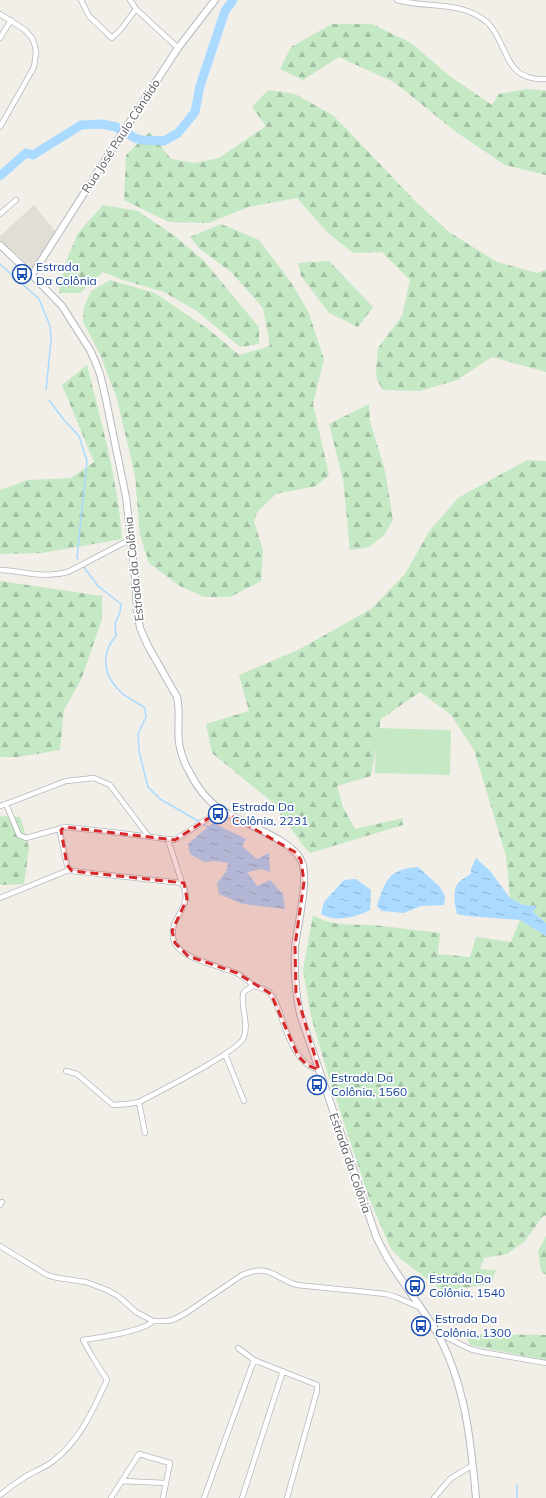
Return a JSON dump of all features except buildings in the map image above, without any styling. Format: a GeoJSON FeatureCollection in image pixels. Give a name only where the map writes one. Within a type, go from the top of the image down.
{"type":"FeatureCollection","features":[{"type":"Feature","properties":{"kind":"main road","name":"Rua José Paulo Cândido"},"geometry":{"type":"LineString","coordinates":[[32,275],[178,48],[215,0]]}},
{"type":"Feature","properties":{"kind":"main road","name":"Estrada da Colônia"},"geometry":{"type":"LineString","coordinates":[[0,246],[32,275],[62,306],[90,350],[100,374],[126,497],[140,628],[148,646],[177,697],[179,705],[180,749],[188,771],[198,787],[221,810],[278,840],[295,852],[301,860],[304,870],[304,882],[295,946],[294,972],[300,1014],[376,1236],[384,1254],[422,1308],[451,1363],[460,1390],[466,1418],[476,1498]]}},
{"type":"Feature","properties":{"kind":"street"},"geometry":{"type":"LineString","coordinates":[[81,0],[89,16],[112,38],[122,28],[136,9]]}},
{"type":"Feature","properties":{"kind":"street"},"geometry":{"type":"LineString","coordinates":[[130,0],[136,9],[178,48]]}},
{"type":"Feature","properties":{"kind":"street"},"geometry":{"type":"LineString","coordinates":[[398,0],[414,4],[448,4],[473,11],[487,22],[494,31],[509,62],[514,68],[528,77],[546,79]]}},
{"type":"Feature","properties":{"kind":"street"},"geometry":{"type":"LineString","coordinates":[[0,14],[25,30],[32,38],[35,46],[35,61],[30,74],[0,127]]}},
{"type":"Feature","properties":{"kind":"street"},"geometry":{"type":"LineString","coordinates":[[0,38],[11,20]]}},
{"type":"Feature","properties":{"kind":"street"},"geometry":{"type":"LineString","coordinates":[[0,214],[16,200]]}},
{"type":"Feature","properties":{"kind":"street"},"geometry":{"type":"LineString","coordinates":[[0,570],[46,576],[58,575],[68,572],[131,539]]}},
{"type":"Feature","properties":{"kind":"street"},"geometry":{"type":"LineString","coordinates":[[0,806],[66,782],[94,778],[110,785],[150,837]]}},
{"type":"Feature","properties":{"kind":"street"},"geometry":{"type":"LineString","coordinates":[[6,804],[19,835],[26,838],[62,828],[175,840],[221,810]]}},
{"type":"Feature","properties":{"kind":"street"},"geometry":{"type":"LineString","coordinates":[[62,828],[60,833],[69,870]]}},
{"type":"Feature","properties":{"kind":"street"},"geometry":{"type":"LineString","coordinates":[[168,840],[187,899],[172,931],[174,943],[180,951],[188,956],[237,973],[247,979],[253,986],[264,989],[271,994],[277,1004],[286,1031],[298,1056],[307,1065],[319,1070]]}},
{"type":"Feature","properties":{"kind":"street"},"geometry":{"type":"LineString","coordinates":[[0,898],[69,870],[182,883]]}},
{"type":"Feature","properties":{"kind":"street"},"geometry":{"type":"LineString","coordinates":[[66,1071],[77,1074],[113,1104],[139,1102],[239,1045],[244,1039],[246,1030],[243,994],[253,986]]}},
{"type":"Feature","properties":{"kind":"street"},"geometry":{"type":"LineString","coordinates":[[225,1054],[244,1101]]}},
{"type":"Feature","properties":{"kind":"street"},"geometry":{"type":"LineString","coordinates":[[139,1102],[145,1133]]}},
{"type":"Feature","properties":{"kind":"street"},"geometry":{"type":"LineString","coordinates":[[0,1246],[47,1275],[86,1282],[107,1290],[118,1296],[136,1312],[153,1321],[168,1321],[174,1319],[186,1313],[242,1275],[258,1271],[272,1272],[297,1285],[386,1294],[422,1308]]}},
{"type":"Feature","properties":{"kind":"street"},"geometry":{"type":"LineString","coordinates":[[0,1495],[20,1480],[53,1461],[74,1441],[89,1418],[107,1380],[84,1340],[136,1330],[145,1327],[153,1321]]}},
{"type":"Feature","properties":{"kind":"street"},"geometry":{"type":"LineString","coordinates":[[436,1332],[476,1351],[546,1363]]}},
{"type":"Feature","properties":{"kind":"street"},"geometry":{"type":"LineString","coordinates":[[238,1348],[254,1360],[317,1385],[317,1391],[286,1498]]}},
{"type":"Feature","properties":{"kind":"street"},"geometry":{"type":"LineString","coordinates":[[204,1498],[254,1360]]}},
{"type":"Feature","properties":{"kind":"street"},"geometry":{"type":"LineString","coordinates":[[242,1498],[283,1372]]}},
{"type":"Feature","properties":{"kind":"street"},"geometry":{"type":"LineString","coordinates":[[111,1498],[139,1454],[170,1463],[163,1498]]}},
{"type":"Feature","properties":{"kind":"street"},"geometry":{"type":"LineString","coordinates":[[434,1498],[450,1480],[473,1465]]}},
{"type":"Feature","properties":{"kind":"street"},"geometry":{"type":"LineString","coordinates":[[122,1481],[166,1483]]}},
{"type":"Feature","properties":{"kind":"highlighted area"},"geometry":{"type":"Polygon","coordinates":[[[221,810],[295,852],[301,860],[304,882],[295,946],[296,992],[319,1070],[307,1065],[298,1056],[271,994],[237,973],[188,956],[175,943],[172,931],[187,899],[184,883],[72,871],[67,865],[61,830],[65,827],[175,840],[221,810]]]}},
{"type":"Feature","properties":{"kind":"shaded area"},"geometry":{"type":"Polygon","coordinates":[[[34,205],[56,232],[32,268],[0,240],[0,236],[34,205]]]}},
{"type":"Feature","properties":{"kind":"green space"},"geometry":{"type":"Polygon","coordinates":[[[332,24],[372,24],[411,43],[451,77],[492,105],[499,94],[527,89],[546,91],[546,175],[505,165],[456,132],[394,82],[339,57],[303,80],[280,69],[291,47],[332,24]]]}},
{"type":"Feature","properties":{"kind":"green space"},"geometry":{"type":"Polygon","coordinates":[[[268,90],[295,94],[334,116],[417,203],[449,232],[497,262],[537,273],[546,270],[546,372],[492,357],[457,380],[420,391],[383,390],[377,380],[376,370],[378,348],[402,316],[410,280],[382,252],[353,253],[328,233],[297,198],[248,207],[209,223],[169,222],[124,200],[126,155],[150,132],[171,159],[194,163],[219,158],[266,126],[252,107],[268,90]]]}},
{"type":"Feature","properties":{"kind":"green space"},"geometry":{"type":"Polygon","coordinates":[[[103,205],[138,211],[176,237],[204,261],[259,327],[259,344],[240,347],[197,311],[164,292],[123,280],[103,272],[80,293],[59,293],[65,264],[78,233],[103,205]]]}},
{"type":"Feature","properties":{"kind":"green space"},"geometry":{"type":"Polygon","coordinates":[[[221,224],[259,240],[290,281],[308,311],[324,359],[313,404],[329,475],[316,486],[276,494],[257,512],[254,521],[263,551],[261,581],[230,597],[204,597],[180,586],[149,563],[140,535],[135,476],[117,399],[100,354],[83,322],[84,307],[91,291],[110,280],[155,293],[208,329],[239,355],[270,346],[263,308],[232,273],[199,248],[190,237],[221,224]]]}},
{"type":"Feature","properties":{"kind":"green space"},"geometry":{"type":"Polygon","coordinates":[[[329,261],[373,307],[358,327],[329,313],[301,276],[298,263],[329,261]]]}},
{"type":"Feature","properties":{"kind":"green space"},"geometry":{"type":"Polygon","coordinates":[[[87,365],[113,473],[122,539],[42,553],[0,554],[0,490],[28,480],[71,478],[94,462],[62,385],[87,365]]]}},
{"type":"Feature","properties":{"kind":"green space"},"geometry":{"type":"Polygon","coordinates":[[[369,404],[370,421],[385,471],[393,520],[384,535],[369,547],[350,550],[343,479],[329,424],[369,404]]]}},
{"type":"Feature","properties":{"kind":"green space"},"geometry":{"type":"Polygon","coordinates":[[[527,460],[546,461],[546,924],[533,912],[536,906],[523,905],[510,898],[506,856],[474,750],[451,715],[420,692],[381,719],[371,776],[337,786],[343,807],[355,829],[403,818],[403,825],[310,853],[272,802],[212,753],[206,724],[249,711],[239,675],[298,650],[371,609],[405,574],[430,530],[458,498],[527,460]]]}},
{"type":"Feature","properties":{"kind":"green space"},"geometry":{"type":"Polygon","coordinates":[[[0,581],[102,596],[102,619],[81,680],[64,710],[60,750],[18,757],[0,757],[0,581]]]}},
{"type":"Feature","properties":{"kind":"green space"},"geometry":{"type":"Polygon","coordinates":[[[376,728],[451,730],[450,775],[375,773],[376,728]]]}},
{"type":"Feature","properties":{"kind":"green space"},"geometry":{"type":"Polygon","coordinates":[[[0,816],[20,817],[21,819],[29,848],[24,884],[0,885],[0,816]]]}},
{"type":"Feature","properties":{"kind":"green space"},"geometry":{"type":"Polygon","coordinates":[[[313,915],[329,922],[373,925],[440,933],[438,954],[470,957],[476,937],[511,942],[520,920],[546,936],[546,1216],[544,1215],[524,1242],[507,1254],[484,1258],[480,1269],[496,1270],[491,1284],[443,1291],[402,1260],[391,1249],[369,1198],[329,1078],[311,1016],[303,970],[313,915]]]}},
{"type":"Feature","properties":{"kind":"green space"},"geometry":{"type":"Polygon","coordinates":[[[546,1236],[546,1275],[541,1271],[538,1251],[546,1236]]]}},
{"type":"Feature","properties":{"kind":"green space"},"geometry":{"type":"Polygon","coordinates":[[[465,1334],[546,1335],[546,1360],[470,1345],[465,1334]]]}},
{"type":"Feature","properties":{"kind":"water"},"geometry":{"type":"Polygon","coordinates":[[[213,823],[246,839],[242,846],[257,859],[269,853],[270,872],[262,869],[247,872],[257,886],[270,880],[283,894],[285,909],[243,904],[219,894],[217,883],[226,872],[228,863],[216,861],[204,862],[190,854],[188,844],[213,823]]]}},
{"type":"Feature","properties":{"kind":"water"},"geometry":{"type":"Polygon","coordinates":[[[476,858],[490,871],[510,898],[523,905],[537,906],[533,912],[546,923],[546,936],[520,920],[457,914],[454,897],[456,887],[460,881],[471,874],[471,869],[476,858]]]}},
{"type":"Feature","properties":{"kind":"water"},"geometry":{"type":"Polygon","coordinates":[[[418,867],[440,887],[445,896],[444,905],[421,906],[404,913],[382,911],[377,906],[386,883],[394,873],[408,868],[418,867]]]}},
{"type":"Feature","properties":{"kind":"water"},"geometry":{"type":"Polygon","coordinates":[[[356,879],[371,890],[370,910],[352,917],[339,919],[327,917],[321,914],[324,902],[344,880],[356,879]]]}},
{"type":"Feature","properties":{"kind":"waterway"},"geometry":{"type":"LineString","coordinates":[[0,176],[26,153],[33,155],[81,125],[102,124],[116,127],[135,138],[142,140],[164,141],[178,133],[195,112],[200,86],[225,11],[233,0]]}},
{"type":"Feature","properties":{"kind":"waterway"},"geometry":{"type":"LineString","coordinates":[[0,264],[39,299],[50,326],[51,340],[46,390]]}},
{"type":"Feature","properties":{"kind":"waterway"},"geometry":{"type":"LineString","coordinates":[[49,400],[64,420],[79,436],[87,461],[78,559]]}},
{"type":"Feature","properties":{"kind":"waterway"},"geometry":{"type":"LineString","coordinates":[[83,566],[98,586],[121,604],[120,612],[115,624],[116,636],[107,651],[106,666],[108,674],[117,688],[123,694],[145,708],[146,717],[138,734],[139,751],[148,787],[160,799],[200,822]]}},
{"type":"Feature","properties":{"kind":"waterway"},"geometry":{"type":"LineString","coordinates":[[203,824],[208,827]]}},
{"type":"Feature","properties":{"kind":"waterway"},"geometry":{"type":"LineString","coordinates":[[517,1485],[517,1498]]}},
{"type":"Feature","properties":{"kind":"place","name":"Estrada Da Colônia"},"geometry":{"type":"Point","coordinates":[22,274]}},
{"type":"Feature","properties":{"kind":"place","name":"Estrada Da Colônia, 2231"},"geometry":{"type":"Point","coordinates":[218,814]}},
{"type":"Feature","properties":{"kind":"place","name":"Estrada Da Colônia, 1560"},"geometry":{"type":"Point","coordinates":[317,1085]}},
{"type":"Feature","properties":{"kind":"place","name":"Estrada Da Colônia, 1540"},"geometry":{"type":"Point","coordinates":[415,1286]}},
{"type":"Feature","properties":{"kind":"place","name":"Estrada Da Colônia, 1300"},"geometry":{"type":"Point","coordinates":[421,1326]}}]}
